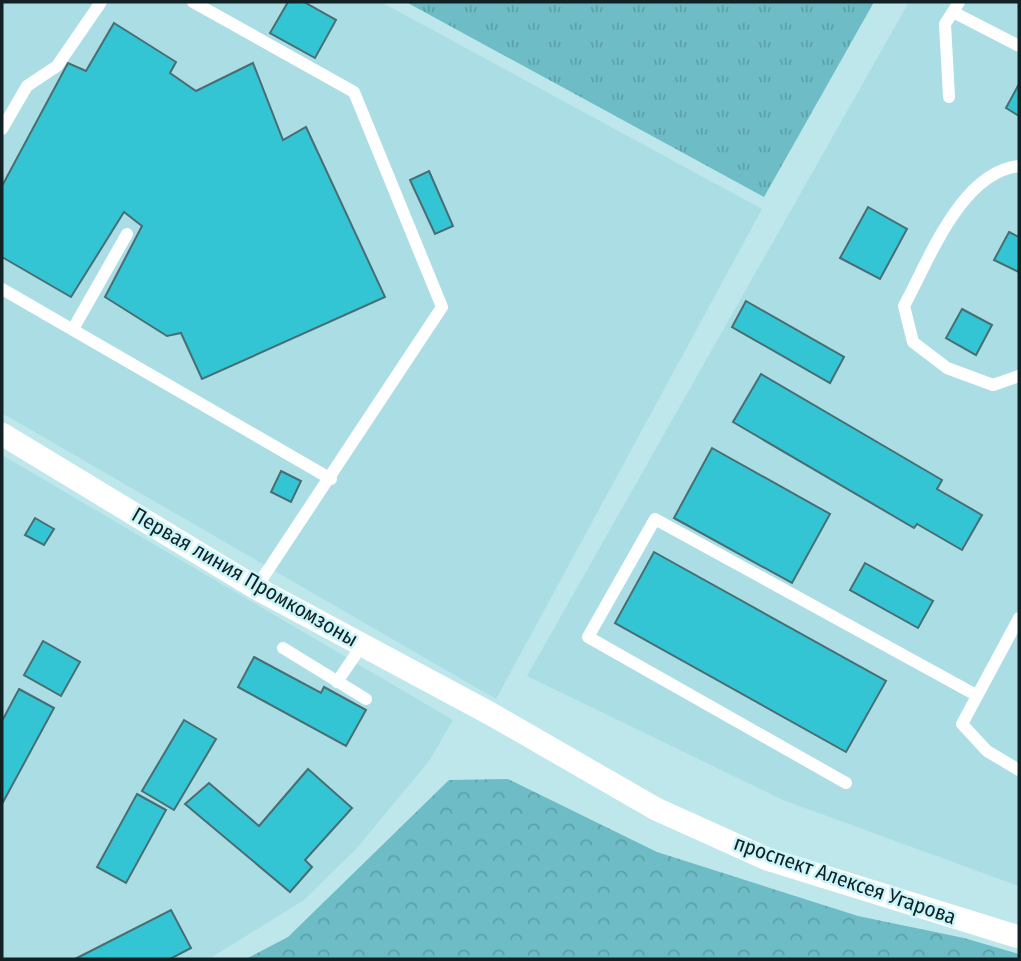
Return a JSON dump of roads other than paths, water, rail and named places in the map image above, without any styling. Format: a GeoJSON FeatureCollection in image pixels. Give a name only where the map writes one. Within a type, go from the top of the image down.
{"type":"FeatureCollection","features":[{"type":"Feature","properties":{"kind":"street","name":"Первая линия Промкомзоны"},"geometry":{"type":"LineString","coordinates":[[2,434],[256,588],[491,714]]}},
{"type":"Feature","properties":{"kind":"street","name":"проспект Алексея Угарова"},"geometry":{"type":"LineString","coordinates":[[491,714],[656,809],[767,859],[1019,937]]}},
{"type":"Feature","properties":{"kind":"lane"},"geometry":{"type":"LineString","coordinates":[[2,129],[27,86],[57,66],[101,2]]}},
{"type":"Feature","properties":{"kind":"lane"},"geometry":{"type":"LineString","coordinates":[[193,2],[354,92],[442,307],[331,479],[256,588]]}},
{"type":"Feature","properties":{"kind":"lane"},"geometry":{"type":"LineString","coordinates":[[948,97],[945,24],[956,7],[1019,46]]}},
{"type":"Feature","properties":{"kind":"lane"},"geometry":{"type":"LineString","coordinates":[[1019,166],[1006,167],[966,194],[904,306],[913,342],[947,368],[993,385],[1019,376]]}},
{"type":"Feature","properties":{"kind":"lane"},"geometry":{"type":"LineString","coordinates":[[73,329],[127,234]]}},
{"type":"Feature","properties":{"kind":"lane"},"geometry":{"type":"LineString","coordinates":[[2,289],[331,479]]}},
{"type":"Feature","properties":{"kind":"lane"},"geometry":{"type":"LineString","coordinates":[[846,783],[589,637],[654,519],[976,695]]}},
{"type":"Feature","properties":{"kind":"lane"},"geometry":{"type":"LineString","coordinates":[[1019,618],[962,724],[987,751],[1019,770]]}},
{"type":"Feature","properties":{"kind":"lane"},"geometry":{"type":"LineString","coordinates":[[337,682],[362,645]]}},
{"type":"Feature","properties":{"kind":"lane"},"geometry":{"type":"LineString","coordinates":[[283,648],[366,699]]}}]}
